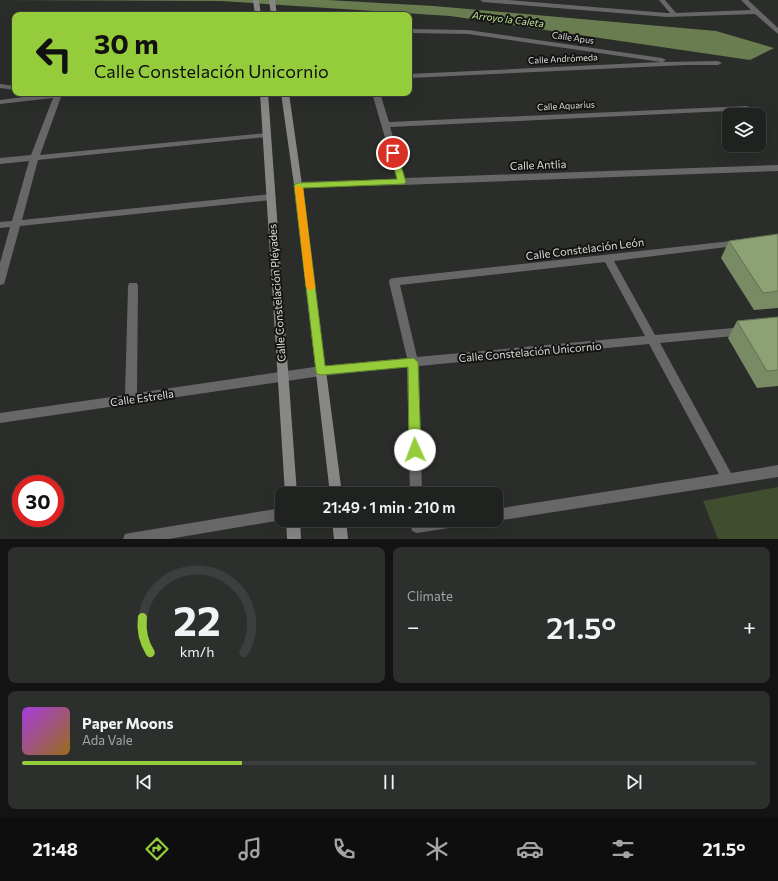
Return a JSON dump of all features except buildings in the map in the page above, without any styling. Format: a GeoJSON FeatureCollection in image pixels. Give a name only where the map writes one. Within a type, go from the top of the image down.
{"type":"FeatureCollection","features":[{"type":"Feature","properties":{"kind":"main road"},"geometry":{"type":"LineString","coordinates":[[256,0],[258,12]]}},
{"type":"Feature","properties":{"kind":"main road"},"geometry":{"type":"LineString","coordinates":[[272,0],[274,12]]}},
{"type":"Feature","properties":{"kind":"main road","name":"Calle Constelación Pléyades"},"geometry":{"type":"LineString","coordinates":[[264,96],[291,487]]}},
{"type":"Feature","properties":{"kind":"main road"},"geometry":{"type":"LineString","coordinates":[[285,96],[298,185],[335,487]]}},
{"type":"Feature","properties":{"kind":"main road"},"geometry":{"type":"LineString","coordinates":[[293,527],[294,539]]}},
{"type":"Feature","properties":{"kind":"main road"},"geometry":{"type":"LineString","coordinates":[[340,527],[341,539]]}},
{"type":"Feature","properties":{"kind":"street"},"geometry":{"type":"LineString","coordinates":[[483,0],[674,14],[757,12]]}},
{"type":"Feature","properties":{"kind":"street"},"geometry":{"type":"LineString","coordinates":[[662,0],[674,14]]}},
{"type":"Feature","properties":{"kind":"street"},"geometry":{"type":"LineString","coordinates":[[744,0],[778,32]]}},
{"type":"Feature","properties":{"kind":"street","name":"Calle Apus"},"geometry":{"type":"LineString","coordinates":[[412,31],[468,32],[686,63]]}},
{"type":"Feature","properties":{"kind":"street","name":"Calle Andrómeda"},"geometry":{"type":"LineString","coordinates":[[412,76],[686,63],[718,63]]}},
{"type":"Feature","properties":{"kind":"street"},"geometry":{"type":"LineString","coordinates":[[0,86],[12,88]]}},
{"type":"Feature","properties":{"kind":"street"},"geometry":{"type":"LineString","coordinates":[[0,102],[40,96]]}},
{"type":"Feature","properties":{"kind":"street"},"geometry":{"type":"LineString","coordinates":[[0,281],[34,158],[53,96]]}},
{"type":"Feature","properties":{"kind":"street"},"geometry":{"type":"LineString","coordinates":[[377,96],[402,182]]}},
{"type":"Feature","properties":{"kind":"street","name":"Calle Aquarius"},"geometry":{"type":"LineString","coordinates":[[385,125],[722,109]]}},
{"type":"Feature","properties":{"kind":"street"},"geometry":{"type":"LineString","coordinates":[[0,161],[267,136]]}},
{"type":"Feature","properties":{"kind":"street","name":"Calle Antlia"},"geometry":{"type":"LineString","coordinates":[[298,185],[778,168]]}},
{"type":"Feature","properties":{"kind":"street"},"geometry":{"type":"LineString","coordinates":[[0,226],[271,197]]}},
{"type":"Feature","properties":{"kind":"street","name":"Calle Constelación León"},"geometry":{"type":"LineString","coordinates":[[413,362],[394,282],[747,242]]}},
{"type":"Feature","properties":{"kind":"street"},"geometry":{"type":"LineString","coordinates":[[608,258],[728,479]]}},
{"type":"Feature","properties":{"kind":"street"},"geometry":{"type":"LineString","coordinates":[[132,399],[133,286]]}},
{"type":"Feature","properties":{"kind":"street","name":"Calle Constelación Unicornio"},"geometry":{"type":"LineString","coordinates":[[283,377],[321,371],[653,341],[754,330]]}},
{"type":"Feature","properties":{"kind":"street"},"geometry":{"type":"LineString","coordinates":[[413,362],[416,487]]}},
{"type":"Feature","properties":{"kind":"street","name":"Calle Estrella"},"geometry":{"type":"LineString","coordinates":[[0,418],[283,377]]}},
{"type":"Feature","properties":{"kind":"street"},"geometry":{"type":"LineString","coordinates":[[503,514],[778,472]]}},
{"type":"Feature","properties":{"kind":"street"},"geometry":{"type":"LineString","coordinates":[[130,539],[275,515]]}},
{"type":"Feature","properties":{"kind":"shaded area"},"geometry":{"type":"Polygon","coordinates":[[[778,487],[778,539],[718,539],[703,501],[778,487]]]}},
{"type":"Feature","properties":{"kind":"water","name":"Arroyo la Caleta"},"geometry":{"type":"Polygon","coordinates":[[[7,0],[327,0],[434,6],[716,31],[774,48],[750,60],[450,16],[412,14],[412,12],[389,12],[221,1],[7,0]]]}},
{"type":"Feature","properties":{"kind":"slow traffic"},"geometry":{"type":"LineString","coordinates":[[299,188],[311,287]]}},
{"type":"Feature","properties":{"kind":"route"},"geometry":{"type":"LineString","coordinates":[[393,153],[402,182],[298,185],[321,371],[413,362],[415,450]]}}]}
